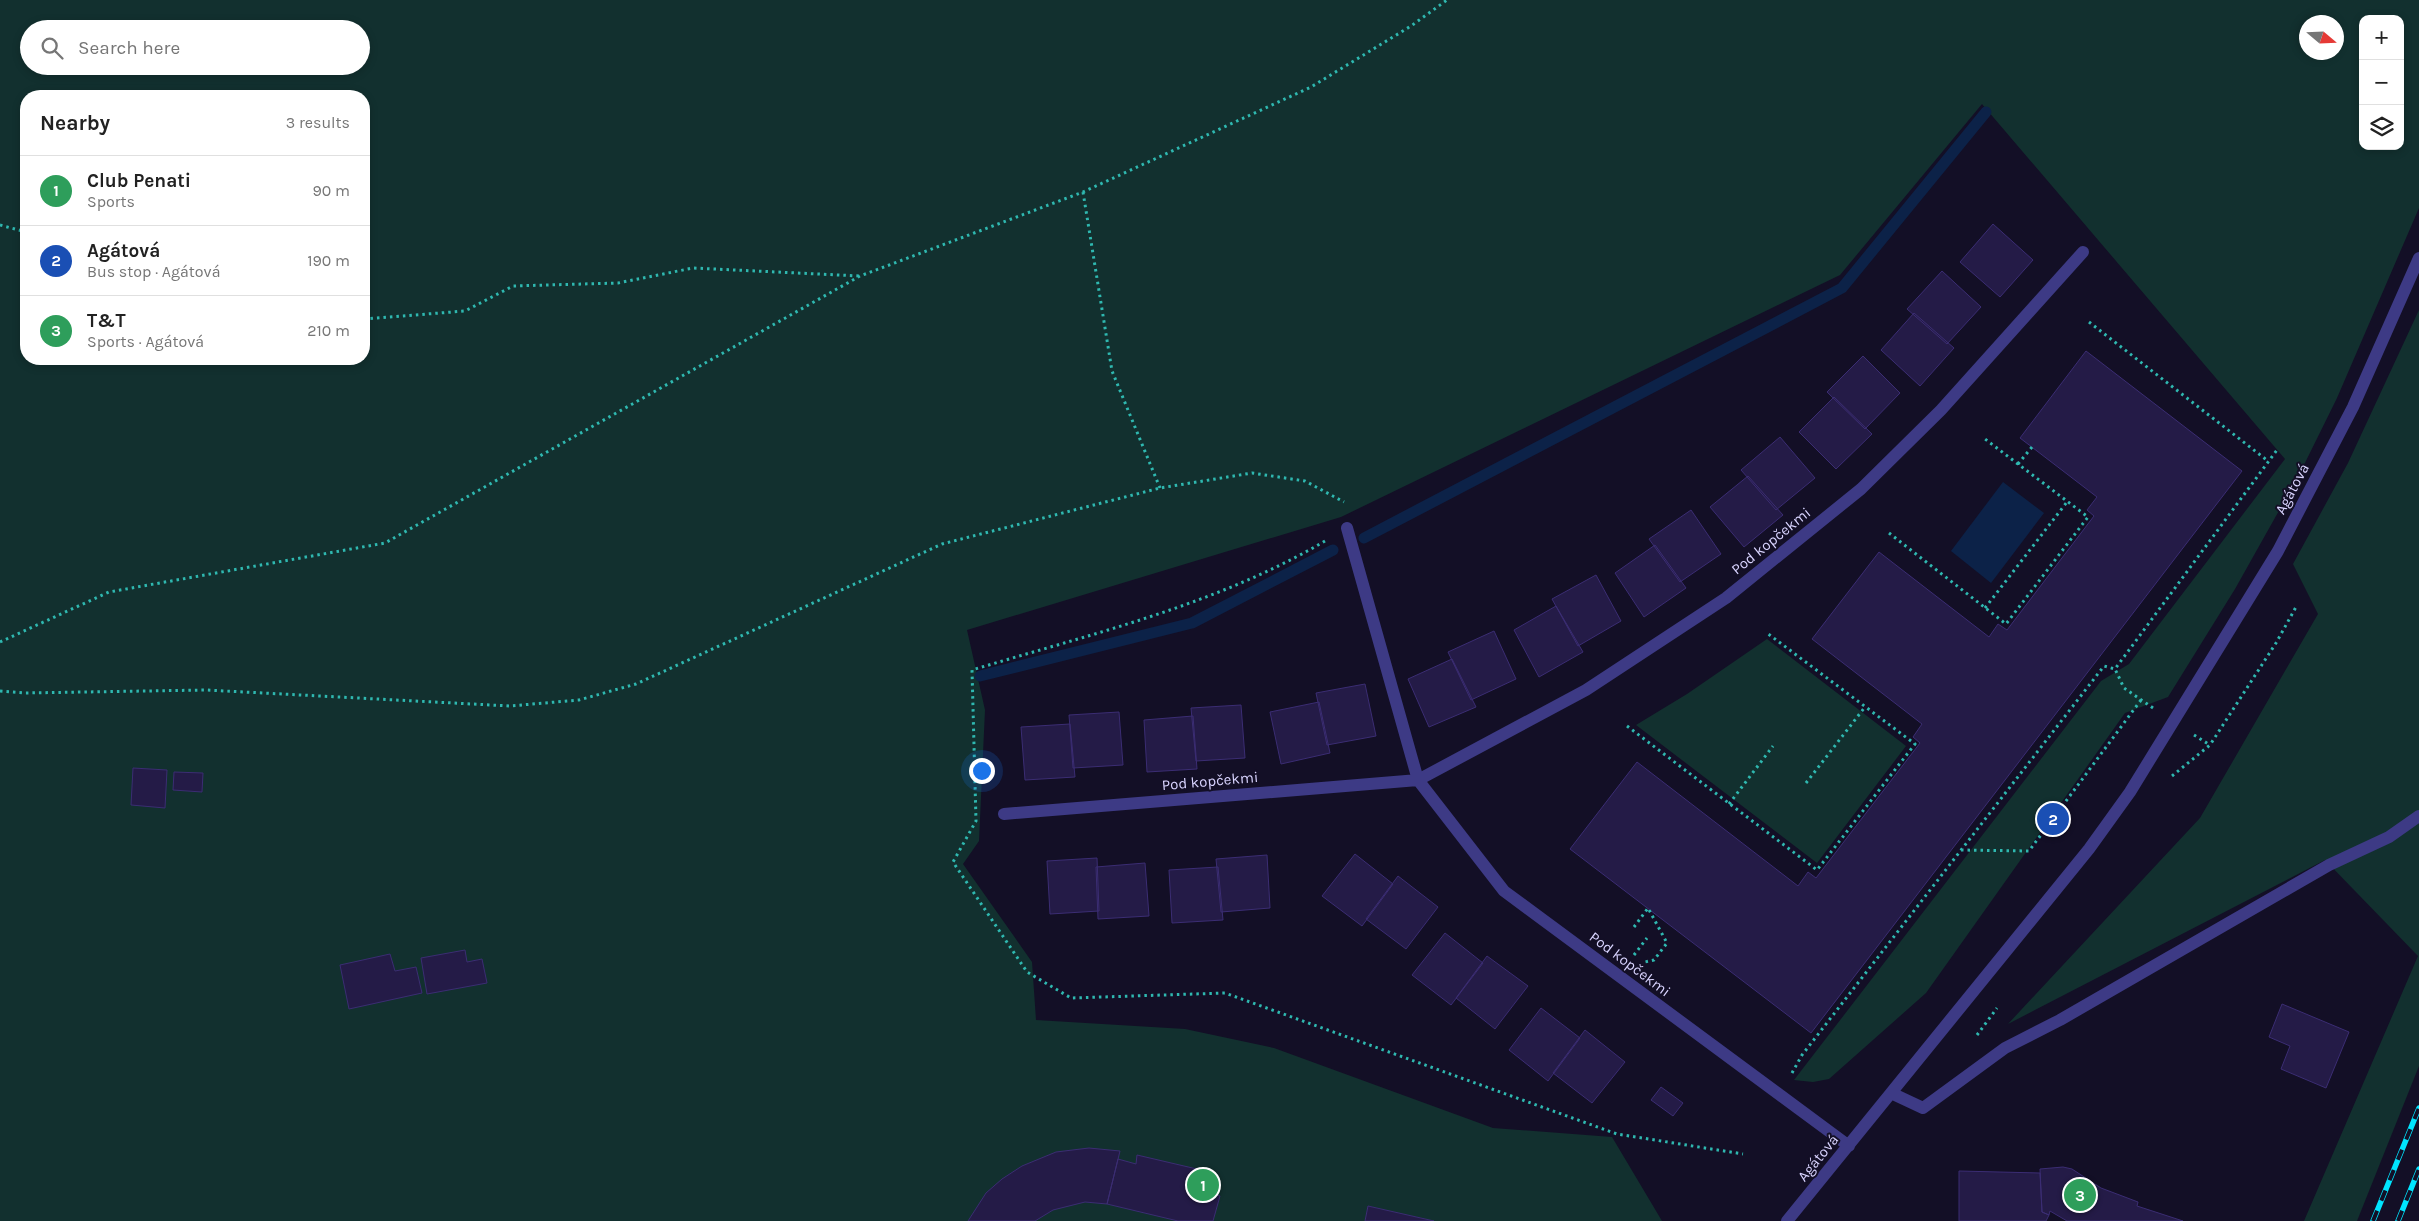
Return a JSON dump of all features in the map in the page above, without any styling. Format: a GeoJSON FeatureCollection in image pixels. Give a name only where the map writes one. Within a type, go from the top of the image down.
{"type":"FeatureCollection","features":[{"type":"Feature","properties":{"kind":"street","name":"Pod kopčekmi"},"geometry":{"type":"LineString","coordinates":[[1004,814],[1418,780],[1586,690],[1726,598],[1862,489],[1941,410],[2083,252]]}},
{"type":"Feature","properties":{"kind":"street","name":"Agátová"},"geometry":{"type":"LineString","coordinates":[[1787,1221],[2089,849],[2130,792],[2278,551],[2353,407],[2419,258]]}},
{"type":"Feature","properties":{"kind":"street"},"geometry":{"type":"LineString","coordinates":[[1347,528],[1418,780]]}},
{"type":"Feature","properties":{"kind":"street","name":"Pod kopčekmi"},"geometry":{"type":"LineString","coordinates":[[1418,780],[1504,891],[1848,1146]]}},
{"type":"Feature","properties":{"kind":"street"},"geometry":{"type":"LineString","coordinates":[[1891,1093],[1923,1108],[2005,1048],[2060,1020],[2329,865],[2390,837],[2419,816]]}},
{"type":"Feature","properties":{"kind":"path"},"geometry":{"type":"LineString","coordinates":[[0,642],[109,592],[385,542],[860,276],[1083,192],[1311,87],[1411,26],[1447,0]]}},
{"type":"Feature","properties":{"kind":"path"},"geometry":{"type":"LineString","coordinates":[[1083,192],[1112,371],[1160,488]]}},
{"type":"Feature","properties":{"kind":"path"},"geometry":{"type":"LineString","coordinates":[[0,225],[20,230]]}},
{"type":"Feature","properties":{"kind":"path"},"geometry":{"type":"LineString","coordinates":[[370,318],[465,311],[514,286],[618,283],[693,268],[860,276]]}},
{"type":"Feature","properties":{"kind":"path"},"geometry":{"type":"LineString","coordinates":[[2089,322],[2268,462]]}},
{"type":"Feature","properties":{"kind":"path"},"geometry":{"type":"LineString","coordinates":[[1889,532],[2006,624],[2088,517],[1985,439]]}},
{"type":"Feature","properties":{"kind":"path"},"geometry":{"type":"LineString","coordinates":[[2018,464],[2032,447]]}},
{"type":"Feature","properties":{"kind":"path"},"geometry":{"type":"LineString","coordinates":[[2115,670],[2277,450]]}},
{"type":"Feature","properties":{"kind":"path"},"geometry":{"type":"LineString","coordinates":[[0,691],[24,693],[206,690],[510,706],[579,700],[636,684],[942,544],[1160,488],[1252,473],[1305,482],[1344,501],[1347,528],[1302,554],[1189,605],[972,670],[976,821],[953,862],[1027,972],[1072,998],[1225,993],[1617,1134],[1743,1154]]}},
{"type":"Feature","properties":{"kind":"path"},"geometry":{"type":"LineString","coordinates":[[1986,608],[2067,502]]}},
{"type":"Feature","properties":{"kind":"path"},"geometry":{"type":"LineString","coordinates":[[2210,745],[2276,643],[2296,607]]}},
{"type":"Feature","properties":{"kind":"path"},"geometry":{"type":"LineString","coordinates":[[1627,726],[1817,870],[1915,744],[1768,633]]}},
{"type":"Feature","properties":{"kind":"path"},"geometry":{"type":"LineString","coordinates":[[1789,1079],[1802,1055],[1961,850],[2104,666],[2115,670],[2124,688],[2141,700],[2029,851],[1961,850]]}},
{"type":"Feature","properties":{"kind":"path"},"geometry":{"type":"LineString","coordinates":[[1806,783],[1865,707]]}},
{"type":"Feature","properties":{"kind":"path"},"geometry":{"type":"LineString","coordinates":[[1729,804],[1774,746]]}},
{"type":"Feature","properties":{"kind":"path"},"geometry":{"type":"LineString","coordinates":[[1634,927],[1648,908],[1667,943],[1654,960],[1640,962]]}},
{"type":"Feature","properties":{"kind":"path"},"geometry":{"type":"LineString","coordinates":[[1629,962],[1647,938]]}},
{"type":"Feature","properties":{"kind":"green space"},"geometry":{"type":"Polygon","coordinates":[[[0,0],[2419,0],[2419,208],[2337,398],[2299,475],[2235,589],[2168,697],[2125,713],[1926,993],[1829,1079],[1813,1082],[1794,1080],[2101,681],[2129,664],[2285,459],[1982,104],[1840,275],[1341,517],[967,630],[985,710],[979,841],[963,864],[1032,962],[1036,1020],[1185,1029],[1274,1048],[1493,1128],[1612,1137],[1662,1221],[0,1221],[0,0]]]}},
{"type":"Feature","properties":{"kind":"green space"},"geometry":{"type":"Polygon","coordinates":[[[2419,310],[2419,1066],[2357,1221],[2304,1221],[2418,956],[2325,860],[2008,1024],[2200,818],[2318,614],[2293,564],[2348,463],[2419,310]]]}},
{"type":"Feature","properties":{"kind":"green space"},"geometry":{"type":"Polygon","coordinates":[[[1767,639],[1906,746],[1817,863],[1636,725],[1687,694],[1767,639]]]}},
{"type":"Feature","properties":{"kind":"water"},"geometry":{"type":"Polygon","coordinates":[[[2003,482],[2044,513],[1991,583],[1951,551],[2003,482]]]}},
{"type":"Feature","properties":{"kind":"building"},"geometry":{"type":"Polygon","coordinates":[[[1993,224],[2033,260],[2000,297],[1960,262],[1993,224]]]}},
{"type":"Feature","properties":{"kind":"building"},"geometry":{"type":"Polygon","coordinates":[[[1942,271],[1981,307],[1947,344],[1907,309],[1942,271]]]}},
{"type":"Feature","properties":{"kind":"building"},"geometry":{"type":"Polygon","coordinates":[[[1914,313],[1954,348],[1920,386],[1881,350],[1914,313]]]}},
{"type":"Feature","properties":{"kind":"building"},"geometry":{"type":"Polygon","coordinates":[[[2086,351],[2242,471],[1811,1033],[1570,849],[1637,762],[1798,886],[1808,872],[1816,878],[1920,743],[1913,737],[1922,724],[1812,639],[1879,552],[1989,637],[1998,624],[2007,630],[2094,516],[2087,510],[2097,497],[2020,438],[2086,351]]]}},
{"type":"Feature","properties":{"kind":"building"},"geometry":{"type":"Polygon","coordinates":[[[1863,356],[1900,393],[1865,429],[1827,392],[1863,356]]]}},
{"type":"Feature","properties":{"kind":"building"},"geometry":{"type":"Polygon","coordinates":[[[1834,397],[1872,434],[1836,469],[1799,432],[1834,397]]]}},
{"type":"Feature","properties":{"kind":"building"},"geometry":{"type":"Polygon","coordinates":[[[1780,437],[1815,478],[1776,510],[1741,470],[1780,437]]]}},
{"type":"Feature","properties":{"kind":"building"},"geometry":{"type":"Polygon","coordinates":[[[1748,476],[1783,515],[1744,547],[1710,507],[1748,476]]]}},
{"type":"Feature","properties":{"kind":"building"},"geometry":{"type":"Polygon","coordinates":[[[1691,510],[1721,554],[1680,582],[1649,539],[1691,510]]]}},
{"type":"Feature","properties":{"kind":"building"},"geometry":{"type":"Polygon","coordinates":[[[1655,545],[1686,588],[1644,617],[1615,573],[1655,545]]]}},
{"type":"Feature","properties":{"kind":"building"},"geometry":{"type":"Polygon","coordinates":[[[1596,575],[1621,621],[1578,646],[1552,599],[1596,575]]]}},
{"type":"Feature","properties":{"kind":"building"},"geometry":{"type":"Polygon","coordinates":[[[1556,606],[1583,652],[1539,677],[1514,630],[1556,606]]]}},
{"type":"Feature","properties":{"kind":"building"},"geometry":{"type":"Polygon","coordinates":[[[1494,631],[1516,679],[1471,700],[1448,652],[1494,631]]]}},
{"type":"Feature","properties":{"kind":"building"},"geometry":{"type":"Polygon","coordinates":[[[1452,659],[1476,707],[1429,727],[1408,679],[1452,659]]]}},
{"type":"Feature","properties":{"kind":"building"},"geometry":{"type":"Polygon","coordinates":[[[1365,684],[1376,736],[1327,745],[1316,693],[1365,684]]]}},
{"type":"Feature","properties":{"kind":"building"},"geometry":{"type":"Polygon","coordinates":[[[1319,702],[1330,753],[1281,764],[1270,712],[1319,702]]]}},
{"type":"Feature","properties":{"kind":"building"},"geometry":{"type":"Polygon","coordinates":[[[1241,705],[1245,758],[1196,761],[1191,708],[1241,705]]]}},
{"type":"Feature","properties":{"kind":"building"},"geometry":{"type":"Polygon","coordinates":[[[1119,712],[1123,765],[1073,768],[1069,715],[1119,712]]]}},
{"type":"Feature","properties":{"kind":"building"},"geometry":{"type":"Polygon","coordinates":[[[1193,716],[1197,769],[1147,772],[1144,720],[1193,716]]]}},
{"type":"Feature","properties":{"kind":"building"},"geometry":{"type":"Polygon","coordinates":[[[1070,724],[1075,777],[1025,780],[1021,727],[1070,724]]]}},
{"type":"Feature","properties":{"kind":"building"},"geometry":{"type":"Polygon","coordinates":[[[133,768],[167,770],[165,808],[131,805],[133,768]]]}},
{"type":"Feature","properties":{"kind":"building"},"geometry":{"type":"Polygon","coordinates":[[[174,772],[203,773],[202,792],[173,790],[174,772]]]}},
{"type":"Feature","properties":{"kind":"building"},"geometry":{"type":"Polygon","coordinates":[[[1355,854],[1393,884],[1362,926],[1322,896],[1355,854]]]}},
{"type":"Feature","properties":{"kind":"building"},"geometry":{"type":"Polygon","coordinates":[[[1267,855],[1270,908],[1221,912],[1216,859],[1267,855]]]}},
{"type":"Feature","properties":{"kind":"building"},"geometry":{"type":"Polygon","coordinates":[[[1097,858],[1099,911],[1050,914],[1047,861],[1097,858]]]}},
{"type":"Feature","properties":{"kind":"building"},"geometry":{"type":"Polygon","coordinates":[[[1145,863],[1149,916],[1098,919],[1096,867],[1145,863]]]}},
{"type":"Feature","properties":{"kind":"building"},"geometry":{"type":"Polygon","coordinates":[[[1218,867],[1223,920],[1172,923],[1169,870],[1218,867]]]}},
{"type":"Feature","properties":{"kind":"building"},"geometry":{"type":"Polygon","coordinates":[[[1398,876],[1438,907],[1406,949],[1366,919],[1398,876]]]}},
{"type":"Feature","properties":{"kind":"building"},"geometry":{"type":"Polygon","coordinates":[[[1445,933],[1483,963],[1451,1005],[1412,975],[1445,933]]]}},
{"type":"Feature","properties":{"kind":"building"},"geometry":{"type":"Polygon","coordinates":[[[465,950],[467,962],[482,959],[487,983],[427,994],[421,958],[465,950]]]}},
{"type":"Feature","properties":{"kind":"building"},"geometry":{"type":"Polygon","coordinates":[[[390,954],[395,971],[416,967],[422,993],[349,1009],[340,965],[390,954]]]}},
{"type":"Feature","properties":{"kind":"building"},"geometry":{"type":"Polygon","coordinates":[[[1487,956],[1528,986],[1495,1029],[1456,998],[1487,956]]]}},
{"type":"Feature","properties":{"kind":"building"},"geometry":{"type":"Polygon","coordinates":[[[2282,1004],[2349,1032],[2326,1088],[2281,1069],[2290,1046],[2269,1037],[2282,1004]]]}},
{"type":"Feature","properties":{"kind":"building"},"geometry":{"type":"Polygon","coordinates":[[[1541,1008],[1580,1038],[1548,1081],[1509,1050],[1541,1008]]]}},
{"type":"Feature","properties":{"kind":"building"},"geometry":{"type":"Polygon","coordinates":[[[1585,1030],[1625,1062],[1592,1103],[1553,1073],[1585,1030]]]}},
{"type":"Feature","properties":{"kind":"building"},"geometry":{"type":"Polygon","coordinates":[[[1661,1087],[1683,1103],[1673,1116],[1651,1100],[1661,1087]]]}},
{"type":"Feature","properties":{"kind":"building"},"geometry":{"type":"Polygon","coordinates":[[[1089,1148],[1120,1151],[1107,1204],[1085,1202],[1053,1210],[1035,1221],[968,1221],[986,1193],[1002,1179],[1022,1166],[1056,1152],[1089,1148]]]}},
{"type":"Feature","properties":{"kind":"building"},"geometry":{"type":"Polygon","coordinates":[[[1137,1155],[1214,1173],[1209,1193],[1220,1196],[1213,1221],[1178,1221],[1107,1204],[1118,1159],[1136,1164],[1137,1155]]]}},
{"type":"Feature","properties":{"kind":"building"},"geometry":{"type":"Polygon","coordinates":[[[2063,1167],[2072,1169],[2101,1188],[2138,1202],[2137,1206],[2183,1221],[2067,1221],[2050,1211],[2049,1215],[2042,1212],[2040,1169],[2063,1167]]]}},
{"type":"Feature","properties":{"kind":"building"},"geometry":{"type":"Polygon","coordinates":[[[1959,1171],[2040,1173],[2042,1212],[2049,1215],[2046,1221],[1959,1221],[1959,1171]]]}},
{"type":"Feature","properties":{"kind":"building"},"geometry":{"type":"Polygon","coordinates":[[[1368,1206],[1434,1221],[1365,1221],[1368,1206]]]}},
{"type":"Feature","properties":{"kind":"waterway"},"geometry":{"type":"LineString","coordinates":[[1364,538],[1842,288],[1986,112]]}},
{"type":"Feature","properties":{"kind":"waterway"},"geometry":{"type":"LineString","coordinates":[[980,676],[1192,623],[1333,550]]}},
{"type":"Feature","properties":{"kind":"railway"},"geometry":{"type":"LineString","coordinates":[[2373,1221],[2419,1108]]}},
{"type":"Feature","properties":{"kind":"railway"},"geometry":{"type":"LineString","coordinates":[[2398,1221],[2419,1169]]}},
{"type":"Feature","properties":{"kind":"place","name":"Agátová"},"geometry":{"type":"Point","coordinates":[2053,819]}},
{"type":"Feature","properties":{"kind":"place","name":"Club Penati"},"geometry":{"type":"Point","coordinates":[1203,1185]}},
{"type":"Feature","properties":{"kind":"place","name":"T&T"},"geometry":{"type":"Point","coordinates":[2080,1195]}}]}
